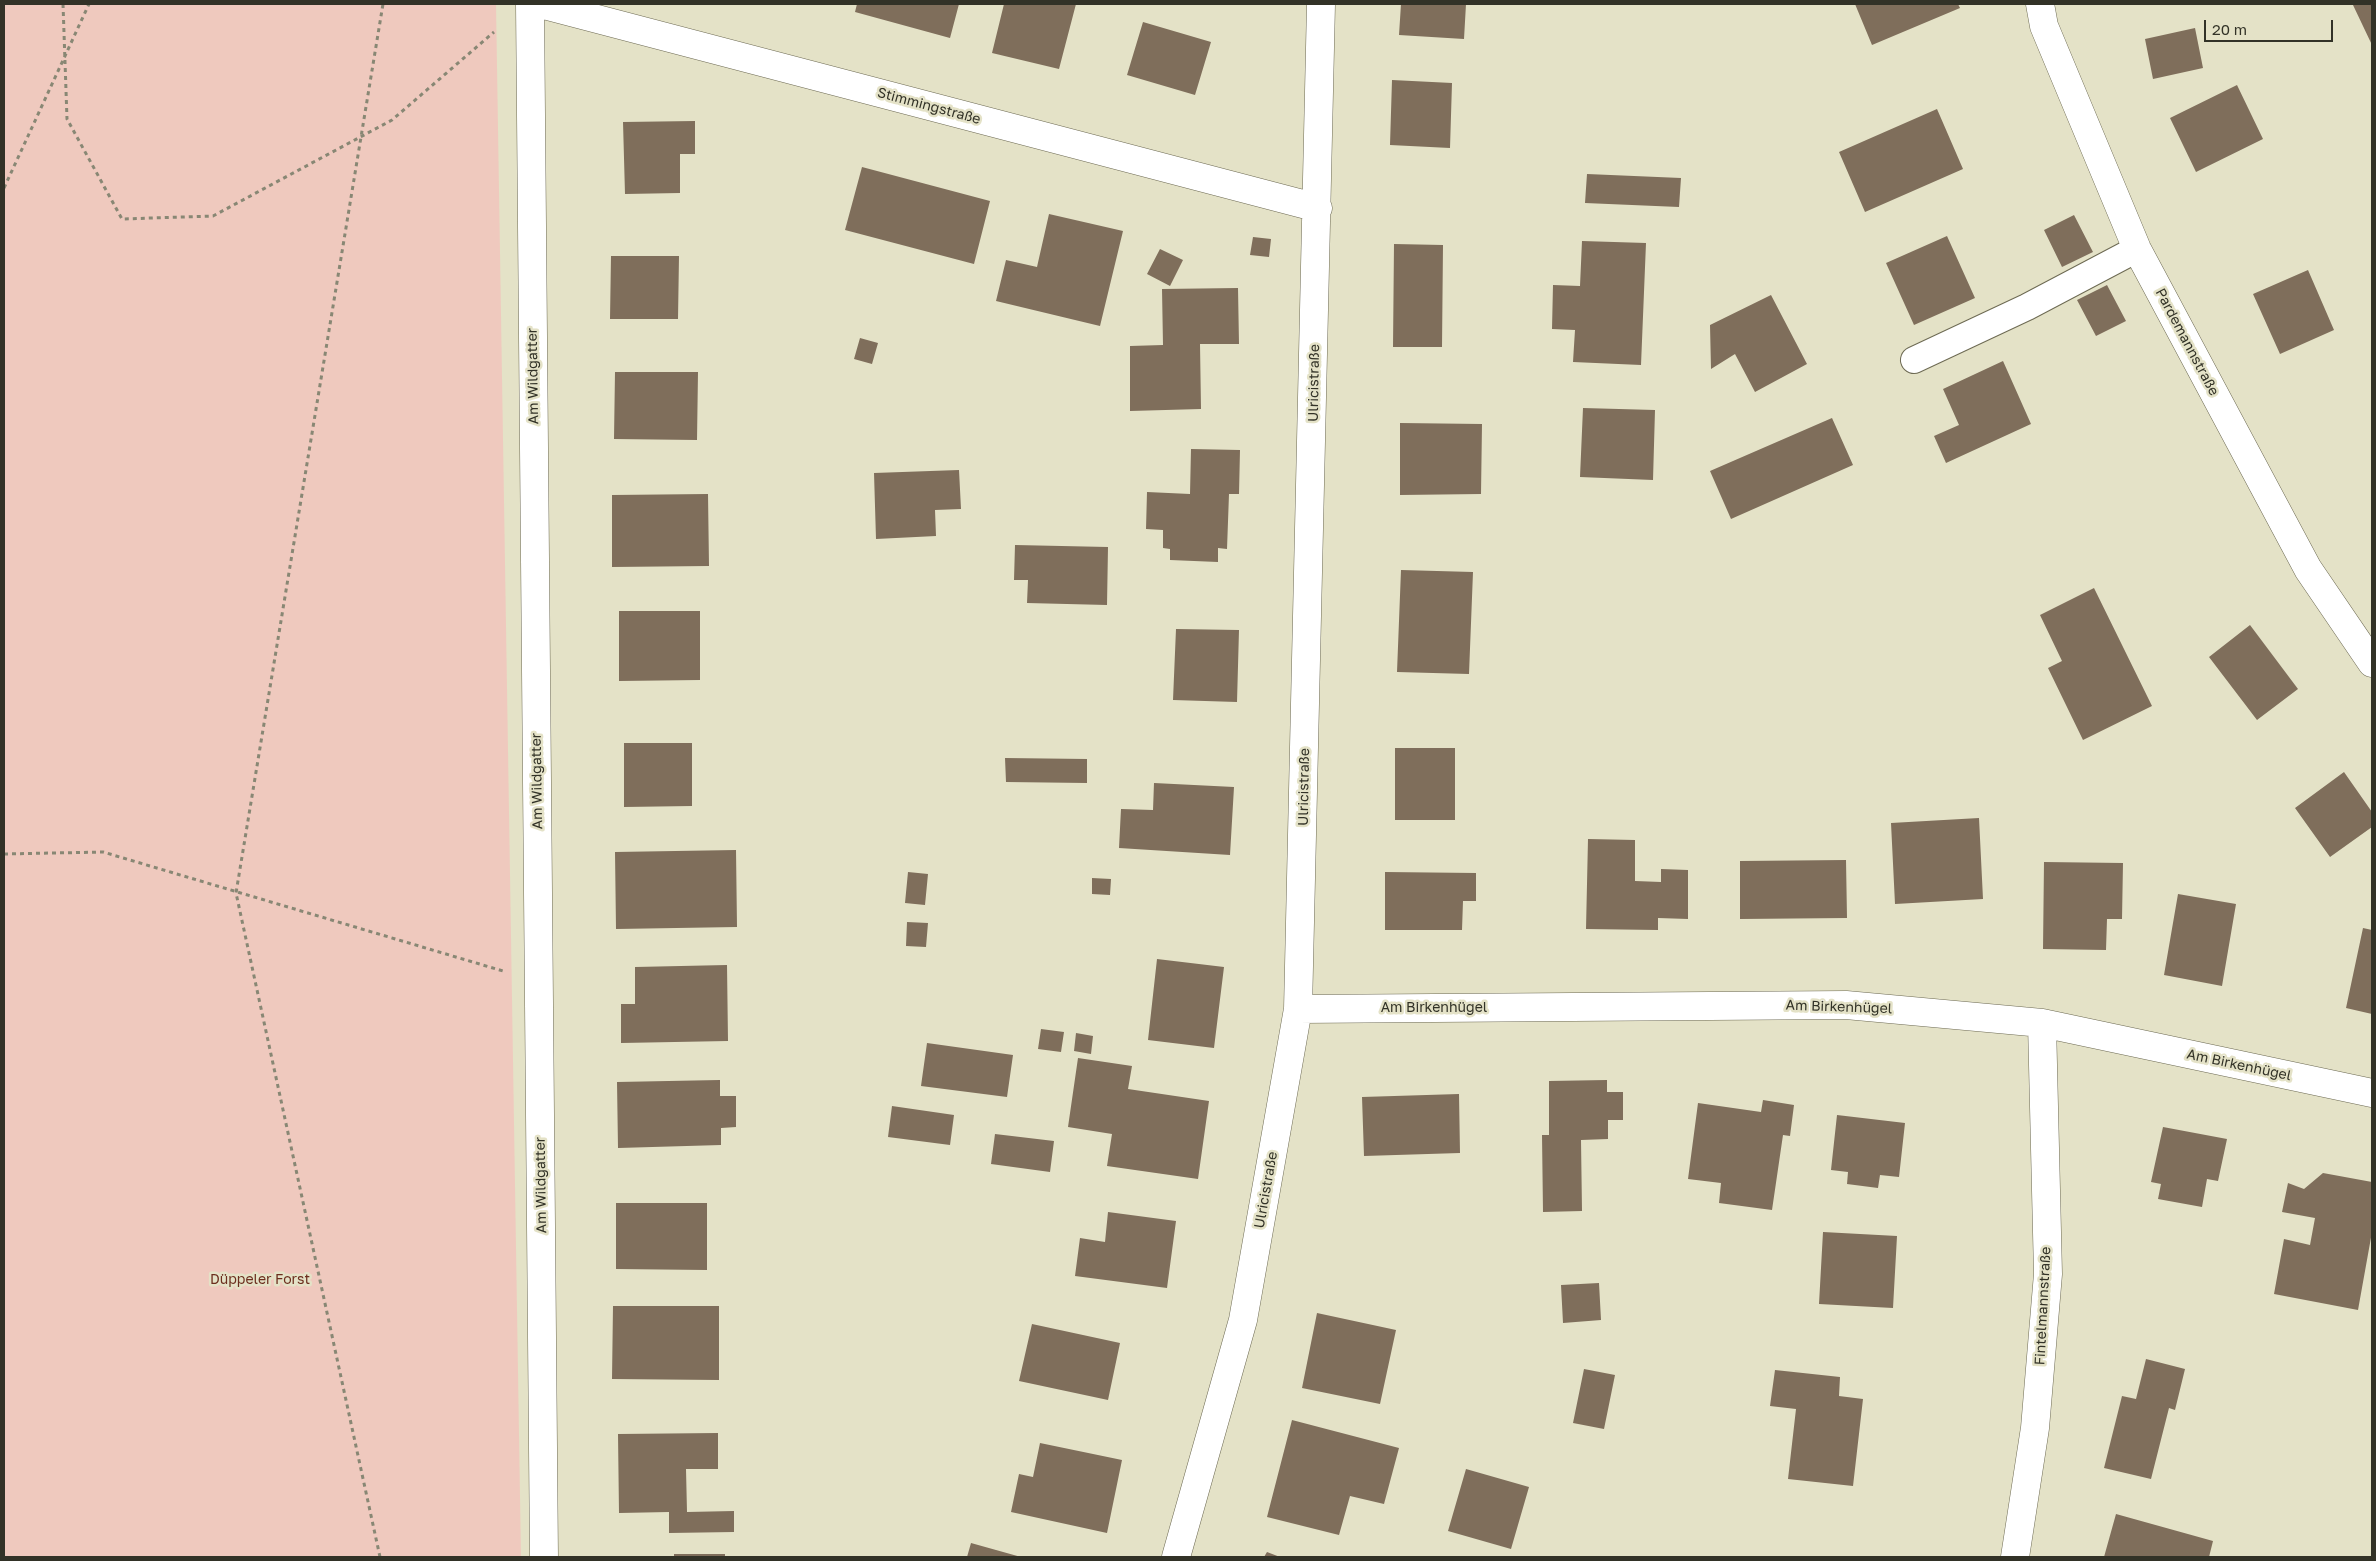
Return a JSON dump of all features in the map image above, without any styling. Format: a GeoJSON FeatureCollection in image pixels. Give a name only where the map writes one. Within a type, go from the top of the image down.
{"type":"FeatureCollection","features":[{"type":"Feature","properties":{"kind":"street","name":"Am Wildgatter"},"geometry":{"type":"LineString","coordinates":[[530,4],[544,1557]]}},
{"type":"Feature","properties":{"kind":"street","name":"Stimmingstraße"},"geometry":{"type":"LineString","coordinates":[[540,4],[1318,208]]}},
{"type":"Feature","properties":{"kind":"street","name":"Ulricistraße"},"geometry":{"type":"LineString","coordinates":[[1176,1557],[1243,1320],[1298,1009],[1322,4]]}},
{"type":"Feature","properties":{"kind":"street","name":"Pardemannstraße"},"geometry":{"type":"LineString","coordinates":[[2040,4],[2044,26],[2138,249],[2308,569],[2372,663]]}},
{"type":"Feature","properties":{"kind":"street","name":"Am Birkenhügel"},"geometry":{"type":"LineString","coordinates":[[1298,1009],[1846,1005],[2042,1023],[2372,1093]]}},
{"type":"Feature","properties":{"kind":"street","name":"Fintelmannstraße"},"geometry":{"type":"LineString","coordinates":[[2015,1557],[2035,1428],[2048,1274],[2042,1023]]}},
{"type":"Feature","properties":{"kind":"lane"},"geometry":{"type":"LineString","coordinates":[[1914,360],[2026,307],[2138,249]]}},
{"type":"Feature","properties":{"kind":"path"},"geometry":{"type":"LineString","coordinates":[[63,4],[67,119],[122,219],[213,216],[392,120],[497,30]]}},
{"type":"Feature","properties":{"kind":"path"},"geometry":{"type":"LineString","coordinates":[[4,188],[89,4]]}},
{"type":"Feature","properties":{"kind":"path"},"geometry":{"type":"LineString","coordinates":[[380,1557],[236,893],[383,4]]}},
{"type":"Feature","properties":{"kind":"path"},"geometry":{"type":"LineString","coordinates":[[4,854],[103,852],[539,982]]}},
{"type":"Feature","properties":{"kind":"green space","name":"Düppeler Forst"},"geometry":{"type":"Polygon","coordinates":[[[4,4],[496,4],[521,1557],[4,1557],[4,4]]]}},
{"type":"Feature","properties":{"kind":"building"},"geometry":{"type":"Polygon","coordinates":[[[857,4],[959,4],[950,38],[855,12],[857,4]]]}},
{"type":"Feature","properties":{"kind":"building"},"geometry":{"type":"Polygon","coordinates":[[[1004,4],[1076,4],[1059,69],[992,53],[1004,4]]]}},
{"type":"Feature","properties":{"kind":"building"},"geometry":{"type":"Polygon","coordinates":[[[1401,4],[1466,4],[1464,39],[1399,35],[1401,4]]]}},
{"type":"Feature","properties":{"kind":"building"},"geometry":{"type":"Polygon","coordinates":[[[1855,4],[1958,4],[1960,8],[1872,45],[1855,4]]]}},
{"type":"Feature","properties":{"kind":"building"},"geometry":{"type":"Polygon","coordinates":[[[2372,4],[2372,45],[2353,5],[2372,4]]]}},
{"type":"Feature","properties":{"kind":"building"},"geometry":{"type":"Polygon","coordinates":[[[1143,22],[1211,42],[1195,95],[1127,75],[1143,22]]]}},
{"type":"Feature","properties":{"kind":"building"},"geometry":{"type":"Polygon","coordinates":[[[2195,28],[2203,68],[2153,79],[2145,39],[2195,28]]]}},
{"type":"Feature","properties":{"kind":"building"},"geometry":{"type":"Polygon","coordinates":[[[1392,80],[1452,83],[1450,148],[1390,145],[1392,80]]]}},
{"type":"Feature","properties":{"kind":"building"},"geometry":{"type":"Polygon","coordinates":[[[2237,85],[2263,139],[2196,172],[2170,118],[2237,85]]]}},
{"type":"Feature","properties":{"kind":"building"},"geometry":{"type":"Polygon","coordinates":[[[1937,109],[1963,169],[1865,212],[1839,152],[1937,109]]]}},
{"type":"Feature","properties":{"kind":"building"},"geometry":{"type":"Polygon","coordinates":[[[695,121],[695,154],[680,154],[680,193],[625,194],[623,122],[695,121]]]}},
{"type":"Feature","properties":{"kind":"building"},"geometry":{"type":"Polygon","coordinates":[[[862,167],[990,201],[974,264],[845,230],[862,167]]]}},
{"type":"Feature","properties":{"kind":"building"},"geometry":{"type":"Polygon","coordinates":[[[1587,174],[1681,178],[1679,207],[1585,203],[1587,174]]]}},
{"type":"Feature","properties":{"kind":"building"},"geometry":{"type":"Polygon","coordinates":[[[1049,214],[1123,231],[1100,326],[996,301],[1006,260],[1037,267],[1049,214]]]}},
{"type":"Feature","properties":{"kind":"building"},"geometry":{"type":"Polygon","coordinates":[[[2074,215],[2093,252],[2062,267],[2044,230],[2074,215]]]}},
{"type":"Feature","properties":{"kind":"building"},"geometry":{"type":"Polygon","coordinates":[[[1947,236],[1975,298],[1914,325],[1886,263],[1947,236]]]}},
{"type":"Feature","properties":{"kind":"building"},"geometry":{"type":"Polygon","coordinates":[[[1253,237],[1271,239],[1269,257],[1250,255],[1253,237]]]}},
{"type":"Feature","properties":{"kind":"building"},"geometry":{"type":"Polygon","coordinates":[[[1582,241],[1646,243],[1641,365],[1573,362],[1575,330],[1552,329],[1553,285],[1580,286],[1582,241]]]}},
{"type":"Feature","properties":{"kind":"building"},"geometry":{"type":"Polygon","coordinates":[[[1394,244],[1443,245],[1442,347],[1393,347],[1394,244]]]}},
{"type":"Feature","properties":{"kind":"building"},"geometry":{"type":"Polygon","coordinates":[[[1160,249],[1183,260],[1170,286],[1147,274],[1160,249]]]}},
{"type":"Feature","properties":{"kind":"building"},"geometry":{"type":"Polygon","coordinates":[[[611,256],[679,256],[678,319],[610,319],[611,256]]]}},
{"type":"Feature","properties":{"kind":"building"},"geometry":{"type":"Polygon","coordinates":[[[2308,270],[2334,330],[2280,354],[2253,294],[2308,270]]]}},
{"type":"Feature","properties":{"kind":"building"},"geometry":{"type":"Polygon","coordinates":[[[2107,285],[2126,321],[2096,336],[2077,300],[2107,285]]]}},
{"type":"Feature","properties":{"kind":"building"},"geometry":{"type":"Polygon","coordinates":[[[1238,288],[1239,344],[1200,344],[1201,409],[1130,411],[1130,346],[1163,345],[1162,289],[1238,288]]]}},
{"type":"Feature","properties":{"kind":"building"},"geometry":{"type":"Polygon","coordinates":[[[1771,295],[1807,364],[1755,392],[1735,354],[1711,369],[1710,325],[1771,295]]]}},
{"type":"Feature","properties":{"kind":"building"},"geometry":{"type":"Polygon","coordinates":[[[860,338],[878,343],[872,364],[854,359],[860,338]]]}},
{"type":"Feature","properties":{"kind":"building"},"geometry":{"type":"Polygon","coordinates":[[[2003,361],[2031,424],[1946,463],[1934,436],[1959,425],[1943,389],[2003,361]]]}},
{"type":"Feature","properties":{"kind":"building"},"geometry":{"type":"Polygon","coordinates":[[[615,372],[698,372],[697,440],[614,439],[615,372]]]}},
{"type":"Feature","properties":{"kind":"building"},"geometry":{"type":"Polygon","coordinates":[[[1583,408],[1655,410],[1653,480],[1580,477],[1583,408]]]}},
{"type":"Feature","properties":{"kind":"building"},"geometry":{"type":"Polygon","coordinates":[[[1832,418],[1853,465],[1731,519],[1710,471],[1832,418]]]}},
{"type":"Feature","properties":{"kind":"building"},"geometry":{"type":"Polygon","coordinates":[[[1400,423],[1482,424],[1481,494],[1400,495],[1400,423]]]}},
{"type":"Feature","properties":{"kind":"building"},"geometry":{"type":"Polygon","coordinates":[[[1191,449],[1240,450],[1239,494],[1229,494],[1227,549],[1218,548],[1218,562],[1170,560],[1170,549],[1163,548],[1163,530],[1146,529],[1147,492],[1190,494],[1191,449]]]}},
{"type":"Feature","properties":{"kind":"building"},"geometry":{"type":"Polygon","coordinates":[[[959,470],[961,509],[935,510],[936,536],[876,539],[874,473],[959,470]]]}},
{"type":"Feature","properties":{"kind":"building"},"geometry":{"type":"Polygon","coordinates":[[[708,494],[709,566],[612,567],[612,495],[708,494]]]}},
{"type":"Feature","properties":{"kind":"building"},"geometry":{"type":"Polygon","coordinates":[[[1015,545],[1108,547],[1107,605],[1027,603],[1028,580],[1014,580],[1015,545]]]}},
{"type":"Feature","properties":{"kind":"building"},"geometry":{"type":"Polygon","coordinates":[[[1401,570],[1473,572],[1469,674],[1397,672],[1401,570]]]}},
{"type":"Feature","properties":{"kind":"building"},"geometry":{"type":"Polygon","coordinates":[[[2094,588],[2152,706],[2083,740],[2048,668],[2062,661],[2040,615],[2094,588]]]}},
{"type":"Feature","properties":{"kind":"building"},"geometry":{"type":"Polygon","coordinates":[[[619,611],[700,611],[700,680],[619,681],[619,611]]]}},
{"type":"Feature","properties":{"kind":"building"},"geometry":{"type":"Polygon","coordinates":[[[2250,625],[2298,689],[2257,720],[2209,657],[2250,625]]]}},
{"type":"Feature","properties":{"kind":"building"},"geometry":{"type":"Polygon","coordinates":[[[1176,629],[1239,630],[1237,702],[1173,700],[1176,629]]]}},
{"type":"Feature","properties":{"kind":"building"},"geometry":{"type":"Polygon","coordinates":[[[624,743],[692,743],[692,806],[624,807],[624,743]]]}},
{"type":"Feature","properties":{"kind":"building"},"geometry":{"type":"Polygon","coordinates":[[[1395,748],[1455,748],[1455,820],[1395,820],[1395,748]]]}},
{"type":"Feature","properties":{"kind":"building"},"geometry":{"type":"Polygon","coordinates":[[[1005,758],[1087,759],[1087,783],[1006,782],[1005,758]]]}},
{"type":"Feature","properties":{"kind":"building"},"geometry":{"type":"Polygon","coordinates":[[[2344,772],[2372,812],[2372,827],[2330,857],[2295,808],[2344,772]]]}},
{"type":"Feature","properties":{"kind":"building"},"geometry":{"type":"Polygon","coordinates":[[[1154,783],[1234,787],[1230,855],[1119,848],[1121,809],[1153,810],[1154,783]]]}},
{"type":"Feature","properties":{"kind":"building"},"geometry":{"type":"Polygon","coordinates":[[[1979,818],[1983,899],[1895,904],[1891,823],[1979,818]]]}},
{"type":"Feature","properties":{"kind":"building"},"geometry":{"type":"Polygon","coordinates":[[[1588,839],[1635,840],[1635,881],[1661,882],[1661,869],[1688,870],[1688,919],[1658,918],[1658,930],[1586,929],[1588,839]]]}},
{"type":"Feature","properties":{"kind":"building"},"geometry":{"type":"Polygon","coordinates":[[[736,850],[737,927],[616,929],[615,852],[736,850]]]}},
{"type":"Feature","properties":{"kind":"building"},"geometry":{"type":"Polygon","coordinates":[[[1846,860],[1847,918],[1740,919],[1740,861],[1846,860]]]}},
{"type":"Feature","properties":{"kind":"building"},"geometry":{"type":"Polygon","coordinates":[[[2044,862],[2123,863],[2122,919],[2107,919],[2106,950],[2043,949],[2044,862]]]}},
{"type":"Feature","properties":{"kind":"building"},"geometry":{"type":"Polygon","coordinates":[[[908,872],[928,874],[925,905],[905,903],[908,872]]]}},
{"type":"Feature","properties":{"kind":"building"},"geometry":{"type":"Polygon","coordinates":[[[1385,872],[1476,873],[1476,901],[1463,901],[1462,930],[1385,930],[1385,872]]]}},
{"type":"Feature","properties":{"kind":"building"},"geometry":{"type":"Polygon","coordinates":[[[1092,878],[1111,879],[1110,895],[1092,894],[1092,878]]]}},
{"type":"Feature","properties":{"kind":"building"},"geometry":{"type":"Polygon","coordinates":[[[2178,894],[2236,904],[2222,986],[2164,975],[2178,894]]]}},
{"type":"Feature","properties":{"kind":"building"},"geometry":{"type":"Polygon","coordinates":[[[907,922],[928,923],[926,947],[906,946],[907,922]]]}},
{"type":"Feature","properties":{"kind":"building"},"geometry":{"type":"Polygon","coordinates":[[[2363,928],[2372,930],[2372,1014],[2346,1008],[2363,928]]]}},
{"type":"Feature","properties":{"kind":"building"},"geometry":{"type":"Polygon","coordinates":[[[1157,959],[1224,967],[1214,1048],[1148,1040],[1157,959]]]}},
{"type":"Feature","properties":{"kind":"building"},"geometry":{"type":"Polygon","coordinates":[[[727,965],[728,1041],[621,1043],[621,1004],[635,1004],[635,967],[727,965]]]}},
{"type":"Feature","properties":{"kind":"building"},"geometry":{"type":"Polygon","coordinates":[[[1041,1029],[1064,1032],[1061,1052],[1038,1049],[1041,1029]]]}},
{"type":"Feature","properties":{"kind":"building"},"geometry":{"type":"Polygon","coordinates":[[[1076,1033],[1093,1036],[1091,1054],[1074,1051],[1076,1033]]]}},
{"type":"Feature","properties":{"kind":"building"},"geometry":{"type":"Polygon","coordinates":[[[927,1043],[1013,1055],[1007,1097],[921,1086],[927,1043]]]}},
{"type":"Feature","properties":{"kind":"building"},"geometry":{"type":"Polygon","coordinates":[[[1078,1058],[1132,1066],[1128,1089],[1209,1101],[1198,1179],[1107,1166],[1112,1134],[1068,1127],[1078,1058]]]}},
{"type":"Feature","properties":{"kind":"building"},"geometry":{"type":"Polygon","coordinates":[[[720,1080],[720,1096],[736,1096],[736,1127],[721,1128],[721,1145],[618,1148],[617,1082],[720,1080]]]}},
{"type":"Feature","properties":{"kind":"building"},"geometry":{"type":"Polygon","coordinates":[[[1607,1080],[1607,1092],[1623,1092],[1623,1120],[1608,1120],[1608,1139],[1581,1140],[1582,1211],[1543,1212],[1542,1135],[1549,1135],[1549,1081],[1607,1080]]]}},
{"type":"Feature","properties":{"kind":"building"},"geometry":{"type":"Polygon","coordinates":[[[1459,1094],[1460,1153],[1364,1156],[1362,1097],[1459,1094]]]}},
{"type":"Feature","properties":{"kind":"building"},"geometry":{"type":"Polygon","coordinates":[[[1763,1100],[1794,1105],[1790,1136],[1783,1135],[1772,1210],[1719,1203],[1721,1183],[1688,1179],[1698,1103],[1761,1112],[1763,1100]]]}},
{"type":"Feature","properties":{"kind":"building"},"geometry":{"type":"Polygon","coordinates":[[[892,1106],[954,1115],[950,1145],[888,1137],[892,1106]]]}},
{"type":"Feature","properties":{"kind":"building"},"geometry":{"type":"Polygon","coordinates":[[[1837,1115],[1905,1123],[1899,1177],[1880,1175],[1878,1188],[1847,1184],[1848,1172],[1831,1170],[1837,1115]]]}},
{"type":"Feature","properties":{"kind":"building"},"geometry":{"type":"Polygon","coordinates":[[[2163,1127],[2227,1139],[2218,1181],[2207,1179],[2202,1207],[2158,1199],[2161,1184],[2151,1182],[2163,1127]]]}},
{"type":"Feature","properties":{"kind":"building"},"geometry":{"type":"Polygon","coordinates":[[[995,1134],[1054,1141],[1050,1172],[991,1164],[995,1134]]]}},
{"type":"Feature","properties":{"kind":"building"},"geometry":{"type":"Polygon","coordinates":[[[2323,1173],[2372,1182],[2372,1232],[2358,1310],[2274,1294],[2284,1239],[2310,1245],[2315,1218],[2282,1212],[2288,1183],[2304,1189],[2323,1173]]]}},
{"type":"Feature","properties":{"kind":"building"},"geometry":{"type":"Polygon","coordinates":[[[616,1203],[707,1203],[707,1270],[616,1269],[616,1203]]]}},
{"type":"Feature","properties":{"kind":"building"},"geometry":{"type":"Polygon","coordinates":[[[1108,1212],[1176,1221],[1167,1288],[1075,1276],[1080,1238],[1105,1242],[1108,1212]]]}},
{"type":"Feature","properties":{"kind":"building"},"geometry":{"type":"Polygon","coordinates":[[[1823,1232],[1897,1236],[1893,1308],[1819,1304],[1823,1232]]]}},
{"type":"Feature","properties":{"kind":"building"},"geometry":{"type":"Polygon","coordinates":[[[1599,1283],[1601,1320],[1563,1323],[1561,1285],[1599,1283]]]}},
{"type":"Feature","properties":{"kind":"building"},"geometry":{"type":"Polygon","coordinates":[[[613,1306],[719,1306],[719,1380],[612,1379],[613,1306]]]}},
{"type":"Feature","properties":{"kind":"building"},"geometry":{"type":"Polygon","coordinates":[[[1317,1313],[1396,1330],[1380,1404],[1302,1388],[1317,1313]]]}},
{"type":"Feature","properties":{"kind":"building"},"geometry":{"type":"Polygon","coordinates":[[[1032,1324],[1120,1343],[1108,1400],[1019,1381],[1032,1324]]]}},
{"type":"Feature","properties":{"kind":"building"},"geometry":{"type":"Polygon","coordinates":[[[2146,1359],[2185,1369],[2175,1410],[2169,1408],[2151,1479],[2104,1468],[2122,1396],[2136,1399],[2146,1359]]]}},
{"type":"Feature","properties":{"kind":"building"},"geometry":{"type":"Polygon","coordinates":[[[1584,1369],[1615,1375],[1604,1429],[1573,1423],[1584,1369]]]}},
{"type":"Feature","properties":{"kind":"building"},"geometry":{"type":"Polygon","coordinates":[[[1775,1370],[1840,1377],[1839,1396],[1863,1399],[1853,1486],[1788,1479],[1796,1409],[1770,1406],[1775,1370]]]}},
{"type":"Feature","properties":{"kind":"building"},"geometry":{"type":"Polygon","coordinates":[[[1292,1420],[1399,1448],[1384,1504],[1350,1496],[1339,1535],[1267,1517],[1292,1420]]]}},
{"type":"Feature","properties":{"kind":"building"},"geometry":{"type":"Polygon","coordinates":[[[718,1433],[718,1469],[686,1469],[687,1512],[734,1511],[734,1532],[669,1533],[669,1512],[619,1513],[618,1434],[718,1433]]]}},
{"type":"Feature","properties":{"kind":"building"},"geometry":{"type":"Polygon","coordinates":[[[1040,1443],[1122,1460],[1107,1533],[1011,1512],[1019,1474],[1033,1477],[1040,1443]]]}},
{"type":"Feature","properties":{"kind":"building"},"geometry":{"type":"Polygon","coordinates":[[[1466,1469],[1529,1487],[1511,1549],[1448,1531],[1466,1469]]]}},
{"type":"Feature","properties":{"kind":"building"},"geometry":{"type":"Polygon","coordinates":[[[2116,1514],[2213,1541],[2209,1557],[2104,1557],[2116,1514]]]}},
{"type":"Feature","properties":{"kind":"building"},"geometry":{"type":"Polygon","coordinates":[[[971,1543],[1021,1557],[967,1557],[971,1543]]]}},
{"type":"Feature","properties":{"kind":"building"},"geometry":{"type":"Polygon","coordinates":[[[1267,1552],[1280,1557],[1264,1557],[1267,1552]]]}},
{"type":"Feature","properties":{"kind":"building"},"geometry":{"type":"Polygon","coordinates":[[[674,1554],[725,1554],[725,1557],[674,1557],[674,1554]]]}}]}
